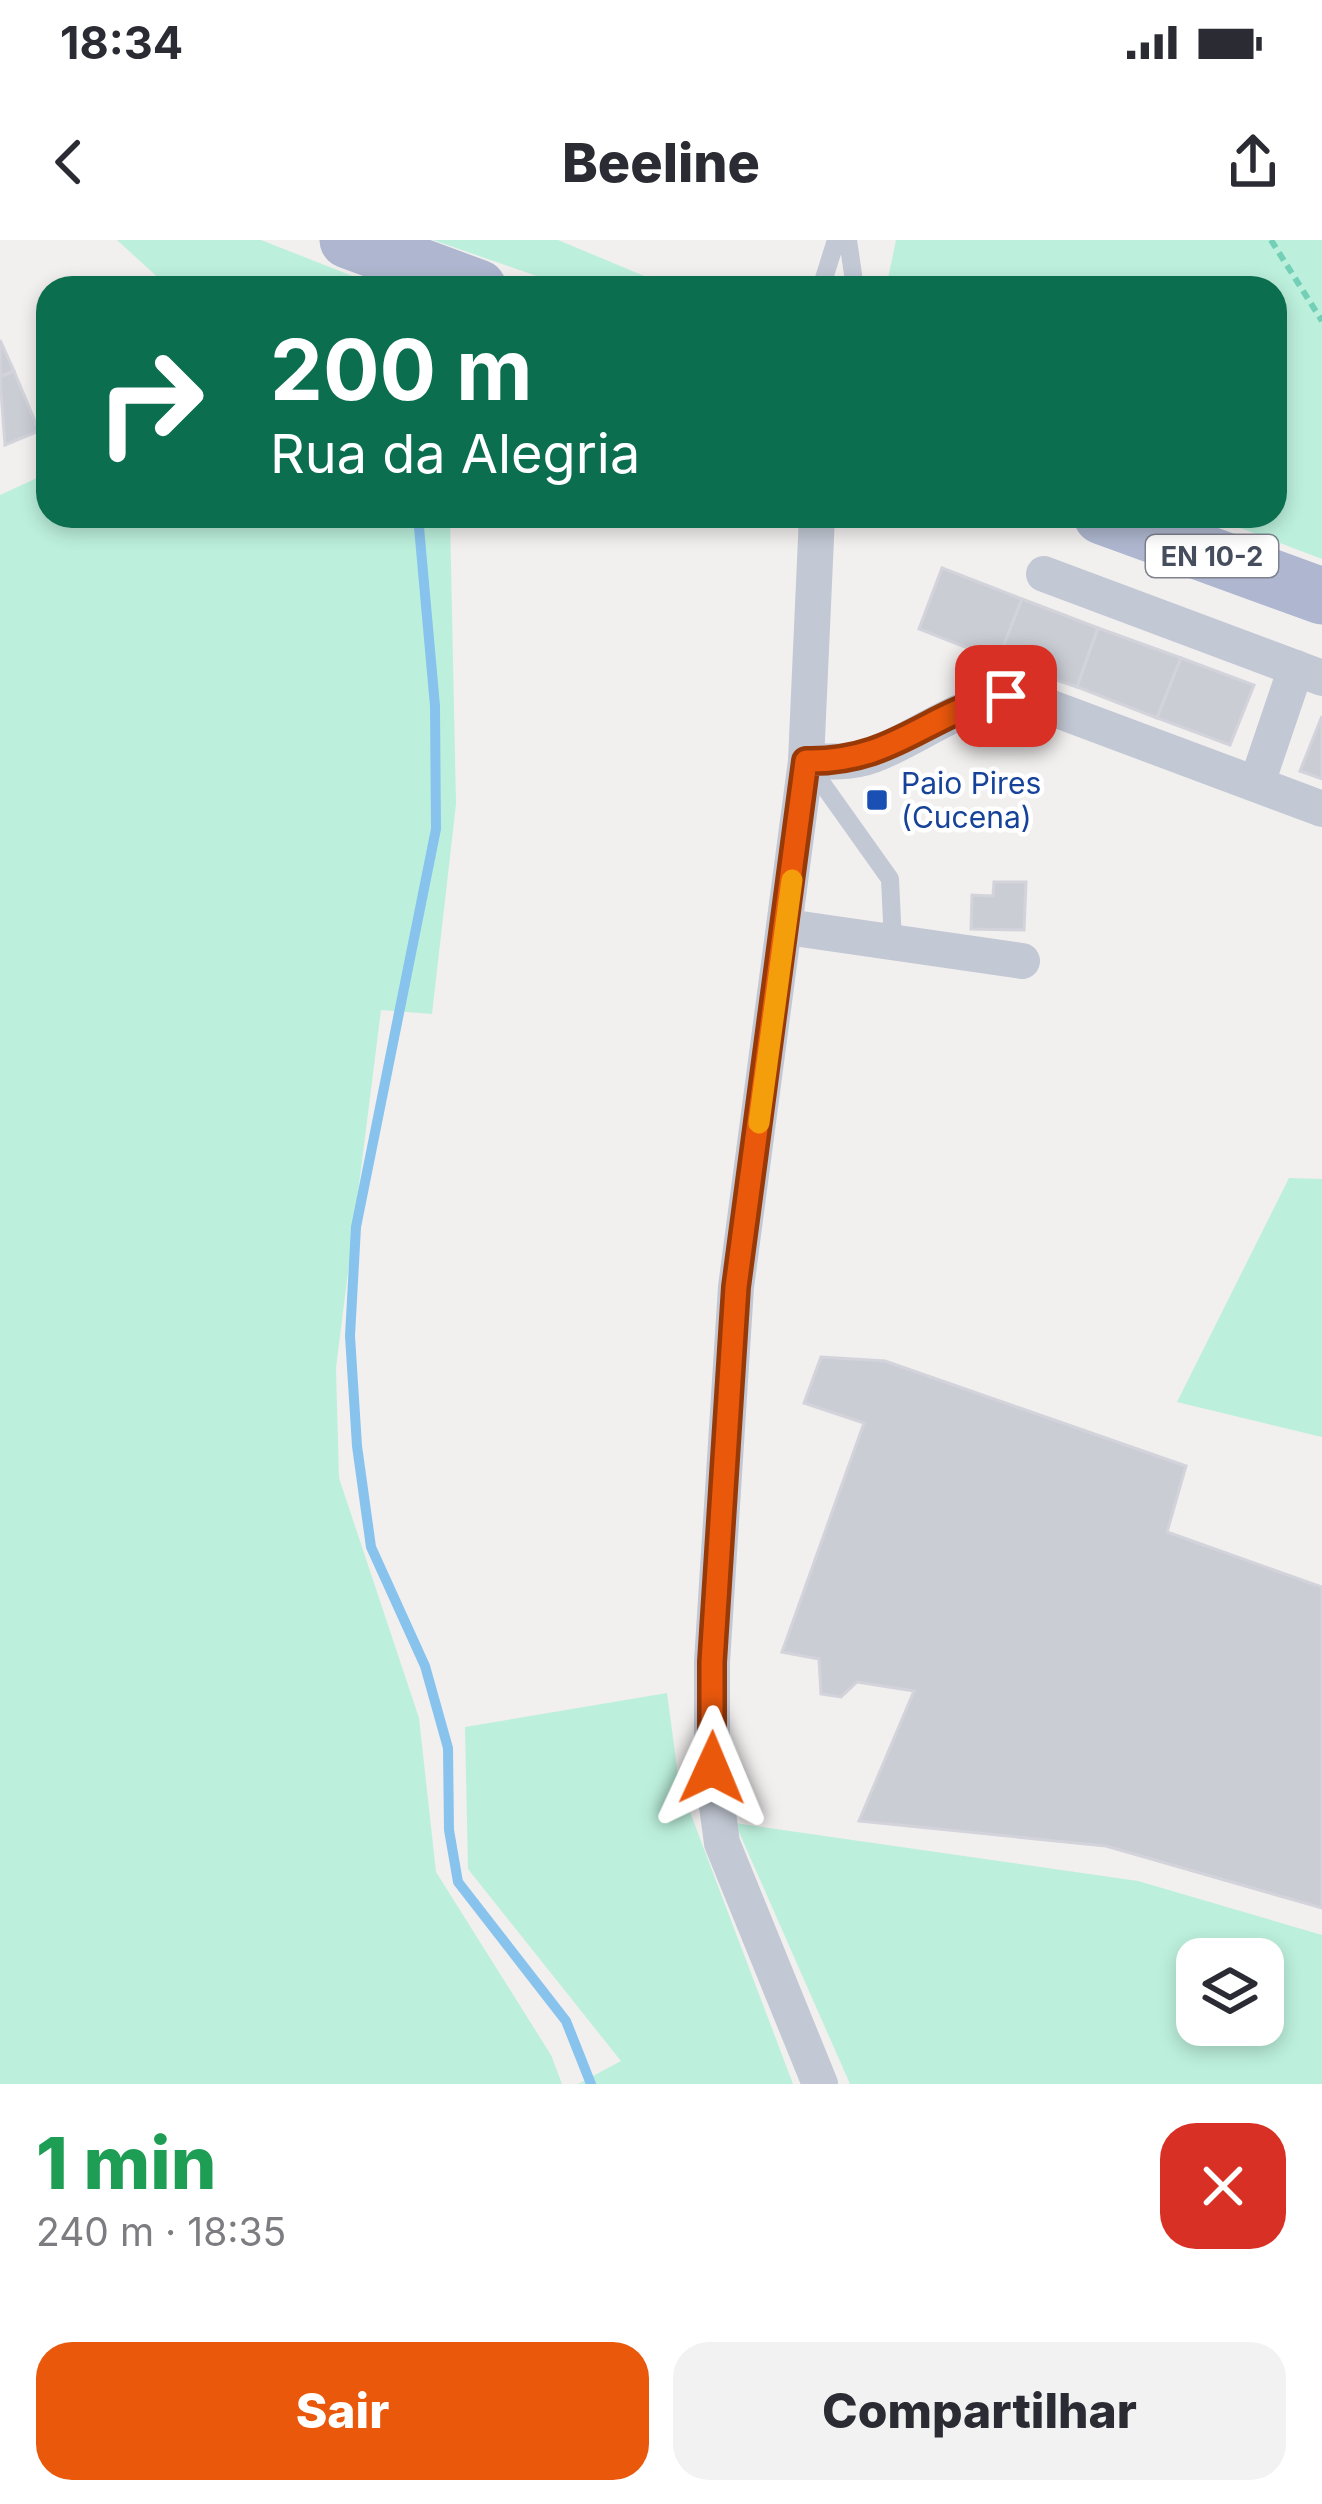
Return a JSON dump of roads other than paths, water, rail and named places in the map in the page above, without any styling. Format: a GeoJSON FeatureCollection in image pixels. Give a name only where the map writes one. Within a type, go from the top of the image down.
{"type":"FeatureCollection","features":[{"type":"Feature","properties":{"kind":"main road"},"geometry":{"type":"LineString","coordinates":[[348,240],[446,276]]}},
{"type":"Feature","properties":{"kind":"main road","name":"EN 10-2"},"geometry":{"type":"LineString","coordinates":[[1135,528],[1322,596]]}},
{"type":"Feature","properties":{"kind":"street"},"geometry":{"type":"LineString","coordinates":[[816,528],[806,761],[736,1287],[712,1662],[712,1768],[722,1843],[820,2084]]}},
{"type":"Feature","properties":{"kind":"street"},"geometry":{"type":"LineString","coordinates":[[1044,574],[1309,673],[1257,783]]}},
{"type":"Feature","properties":{"kind":"street"},"geometry":{"type":"LineString","coordinates":[[806,761],[869,757],[983,700],[1006,696],[1322,809]]}},
{"type":"Feature","properties":{"kind":"street"},"geometry":{"type":"LineString","coordinates":[[787,927],[1022,961]]}},
{"type":"Feature","properties":{"kind":"lane"},"geometry":{"type":"LineString","coordinates":[[825,276],[836,240]]}},
{"type":"Feature","properties":{"kind":"lane"},"geometry":{"type":"LineString","coordinates":[[848,240],[853,276]]}},
{"type":"Feature","properties":{"kind":"lane"},"geometry":{"type":"LineString","coordinates":[[806,761],[890,879],[893,944]]}},
{"type":"Feature","properties":{"kind":"waterway"},"geometry":{"type":"LineString","coordinates":[[419,528],[435,706],[436,829],[356,1227],[350,1336],[357,1446],[371,1547],[425,1666],[448,1748],[449,1830],[458,1882],[566,2021],[591,2084]]}},
{"type":"Feature","properties":{"kind":"place","name":"Paio Pires (Cucena)"},"geometry":{"type":"Point","coordinates":[877,800]}}]}
